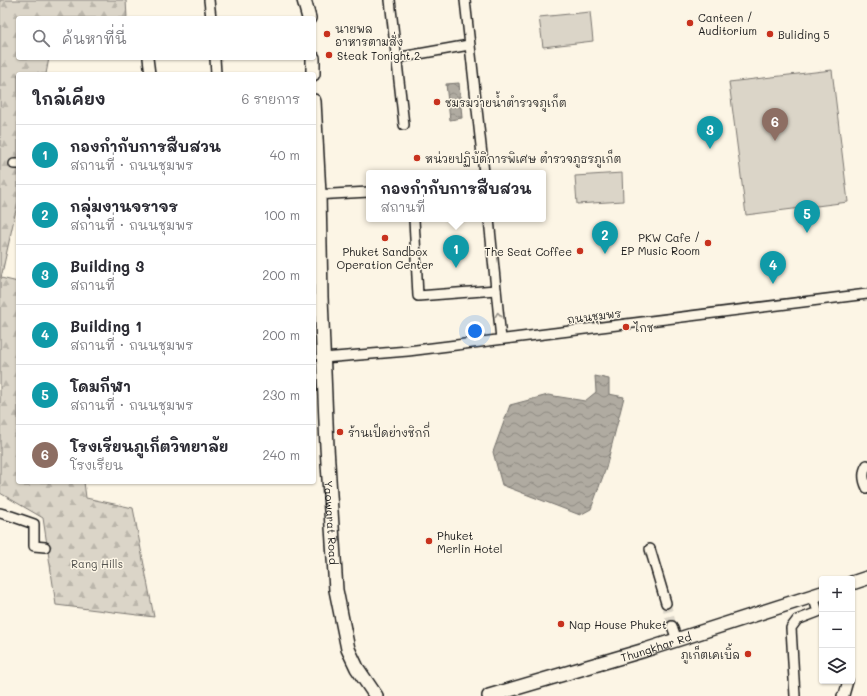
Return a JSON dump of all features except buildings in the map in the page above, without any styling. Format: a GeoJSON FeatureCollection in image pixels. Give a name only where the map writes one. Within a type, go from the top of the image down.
{"type":"FeatureCollection","features":[{"type":"Feature","properties":{"kind":"main road"},"geometry":{"type":"LineString","coordinates":[[304,0],[308,16]]}},
{"type":"Feature","properties":{"kind":"main road"},"geometry":{"type":"LineString","coordinates":[[313,60],[313,72]]}},
{"type":"Feature","properties":{"kind":"main road","name":"Yaowarat Road"},"geometry":{"type":"LineString","coordinates":[[316,163],[321,297],[336,590],[348,649],[357,668],[376,696]]}},
{"type":"Feature","properties":{"kind":"main road"},"geometry":{"type":"LineString","coordinates":[[855,582],[867,578]]}},
{"type":"Feature","properties":{"kind":"main road","name":"Thungkhar Rd"},"geometry":{"type":"LineString","coordinates":[[489,696],[677,640],[817,595]]}},
{"type":"Feature","properties":{"kind":"main road"},"geometry":{"type":"LineString","coordinates":[[367,682],[369,696]]}},
{"type":"Feature","properties":{"kind":"street"},"geometry":{"type":"LineString","coordinates":[[209,0],[211,16]]}},
{"type":"Feature","properties":{"kind":"street"},"geometry":{"type":"LineString","coordinates":[[390,0],[404,125]]}},
{"type":"Feature","properties":{"kind":"street"},"geometry":{"type":"LineString","coordinates":[[465,0],[484,170]]}},
{"type":"Feature","properties":{"kind":"street"},"geometry":{"type":"LineString","coordinates":[[396,58],[470,45]]}},
{"type":"Feature","properties":{"kind":"street"},"geometry":{"type":"LineString","coordinates":[[148,60],[150,72]]}},
{"type":"Feature","properties":{"kind":"street"},"geometry":{"type":"LineString","coordinates":[[215,60],[216,72]]}},
{"type":"Feature","properties":{"kind":"street"},"geometry":{"type":"LineString","coordinates":[[317,194],[366,192]]}},
{"type":"Feature","properties":{"kind":"street"},"geometry":{"type":"LineString","coordinates":[[414,222],[418,296],[496,290]]}},
{"type":"Feature","properties":{"kind":"street"},"geometry":{"type":"LineString","coordinates":[[489,222],[501,339]]}},
{"type":"Feature","properties":{"kind":"street","name":"ถนนชุมพร"},"geometry":{"type":"LineString","coordinates":[[324,358],[408,351],[867,294]]}},
{"type":"Feature","properties":{"kind":"street"},"geometry":{"type":"LineString","coordinates":[[867,465],[863,474],[867,488]]}},
{"type":"Feature","properties":{"kind":"street"},"geometry":{"type":"LineString","coordinates":[[0,513],[34,524],[34,546],[45,547]]}},
{"type":"Feature","properties":{"kind":"street"},"geometry":{"type":"LineString","coordinates":[[650,549],[666,603]]}},
{"type":"Feature","properties":{"kind":"street"},"geometry":{"type":"LineString","coordinates":[[817,595],[819,606]]}},
{"type":"Feature","properties":{"kind":"street"},"geometry":{"type":"LineString","coordinates":[[794,696],[791,628],[797,620],[819,612]]}},
{"type":"Feature","properties":{"kind":"street"},"geometry":{"type":"LineString","coordinates":[[672,626],[677,640]]}},
{"type":"Feature","properties":{"kind":"street"},"geometry":{"type":"LineString","coordinates":[[842,696],[844,695],[847,684]]}},
{"type":"Feature","properties":{"kind":"green space","name":"Rang Hills"},"geometry":{"type":"Polygon","coordinates":[[[0,0],[126,0],[127,16],[16,16],[16,60],[49,60],[46,72],[16,72],[16,210],[1,278],[16,282],[16,484],[84,484],[86,498],[133,508],[154,617],[56,605],[43,518],[0,493],[0,0]]]}},
{"type":"Feature","properties":{"kind":"green space"},"geometry":{"type":"Polygon","coordinates":[[[590,12],[593,41],[543,47],[539,17],[590,12]]]}},
{"type":"Feature","properties":{"kind":"green space"},"geometry":{"type":"Polygon","coordinates":[[[832,70],[848,202],[746,215],[729,82],[832,70]]]}},
{"type":"Feature","properties":{"kind":"green space"},"geometry":{"type":"Polygon","coordinates":[[[622,173],[623,201],[577,204],[575,176],[622,173]]]}},
{"type":"Feature","properties":{"kind":"water"},"geometry":{"type":"Polygon","coordinates":[[[459,83],[462,118],[450,120],[446,84],[459,83]]]}},
{"type":"Feature","properties":{"kind":"water"},"geometry":{"type":"Polygon","coordinates":[[[595,376],[609,379],[609,394],[624,397],[606,468],[591,509],[580,515],[502,485],[493,452],[510,405],[548,395],[585,401],[596,392],[595,376]]]}},
{"type":"Feature","properties":{"kind":"tunnel"},"geometry":{"type":"LineString","coordinates":[[666,603],[672,626]]}},
{"type":"Feature","properties":{"kind":"place","name":"Canteen / Auditorium"},"geometry":{"type":"Point","coordinates":[690,23]}},
{"type":"Feature","properties":{"kind":"place","name":"นายพล อาหารตามสั่ง"},"geometry":{"type":"Point","coordinates":[327,34]}},
{"type":"Feature","properties":{"kind":"place","name":"Buliding 5"},"geometry":{"type":"Point","coordinates":[770,34]}},
{"type":"Feature","properties":{"kind":"place","name":"Steak Tonight 2"},"geometry":{"type":"Point","coordinates":[329,55]}},
{"type":"Feature","properties":{"kind":"place","name":"ชมรมว่ายน้ำตำรวจภูเก็ต"},"geometry":{"type":"Point","coordinates":[437,102]}},
{"type":"Feature","properties":{"kind":"place","name":"โรงเรียนภูเก็ตวิทยาลัย"},"geometry":{"type":"Point","coordinates":[775,141]}},
{"type":"Feature","properties":{"kind":"place","name":"Building 3"},"geometry":{"type":"Point","coordinates":[710,149]}},
{"type":"Feature","properties":{"kind":"place","name":"หน่วยปฏิบัติการพิเศษ ตำรวจภูธรภูเก็ต"},"geometry":{"type":"Point","coordinates":[417,158]}},
{"type":"Feature","properties":{"kind":"place","name":"โดมกีฬา"},"geometry":{"type":"Point","coordinates":[807,233]}},
{"type":"Feature","properties":{"kind":"place","name":"Phuket Sandbox Operation Center"},"geometry":{"type":"Point","coordinates":[385,238]}},
{"type":"Feature","properties":{"kind":"place","name":"PKW Cafe / EP Music Room"},"geometry":{"type":"Point","coordinates":[708,243]}},
{"type":"Feature","properties":{"kind":"place","name":"The Seat Coffee"},"geometry":{"type":"Point","coordinates":[580,251]}},
{"type":"Feature","properties":{"kind":"place","name":"กลุ่มงานจราจร"},"geometry":{"type":"Point","coordinates":[605,254]}},
{"type":"Feature","properties":{"kind":"place","name":"กองกำกับการสืบสวน"},"geometry":{"type":"Point","coordinates":[456,268]}},
{"type":"Feature","properties":{"kind":"place","name":"Building 1"},"geometry":{"type":"Point","coordinates":[773,284]}},
{"type":"Feature","properties":{"kind":"place","name":"ไกช"},"geometry":{"type":"Point","coordinates":[626,327]}},
{"type":"Feature","properties":{"kind":"place","name":"ร้านเป็ดย่างชิกกี่"},"geometry":{"type":"Point","coordinates":[340,432]}},
{"type":"Feature","properties":{"kind":"place","name":"Phuket Merlin Hotel"},"geometry":{"type":"Point","coordinates":[429,541]}},
{"type":"Feature","properties":{"kind":"place","name":"Nap House Phuket"},"geometry":{"type":"Point","coordinates":[561,624]}},
{"type":"Feature","properties":{"kind":"place","name":"ภูเก็ตเคเบิ้ล"},"geometry":{"type":"Point","coordinates":[748,654]}}]}
